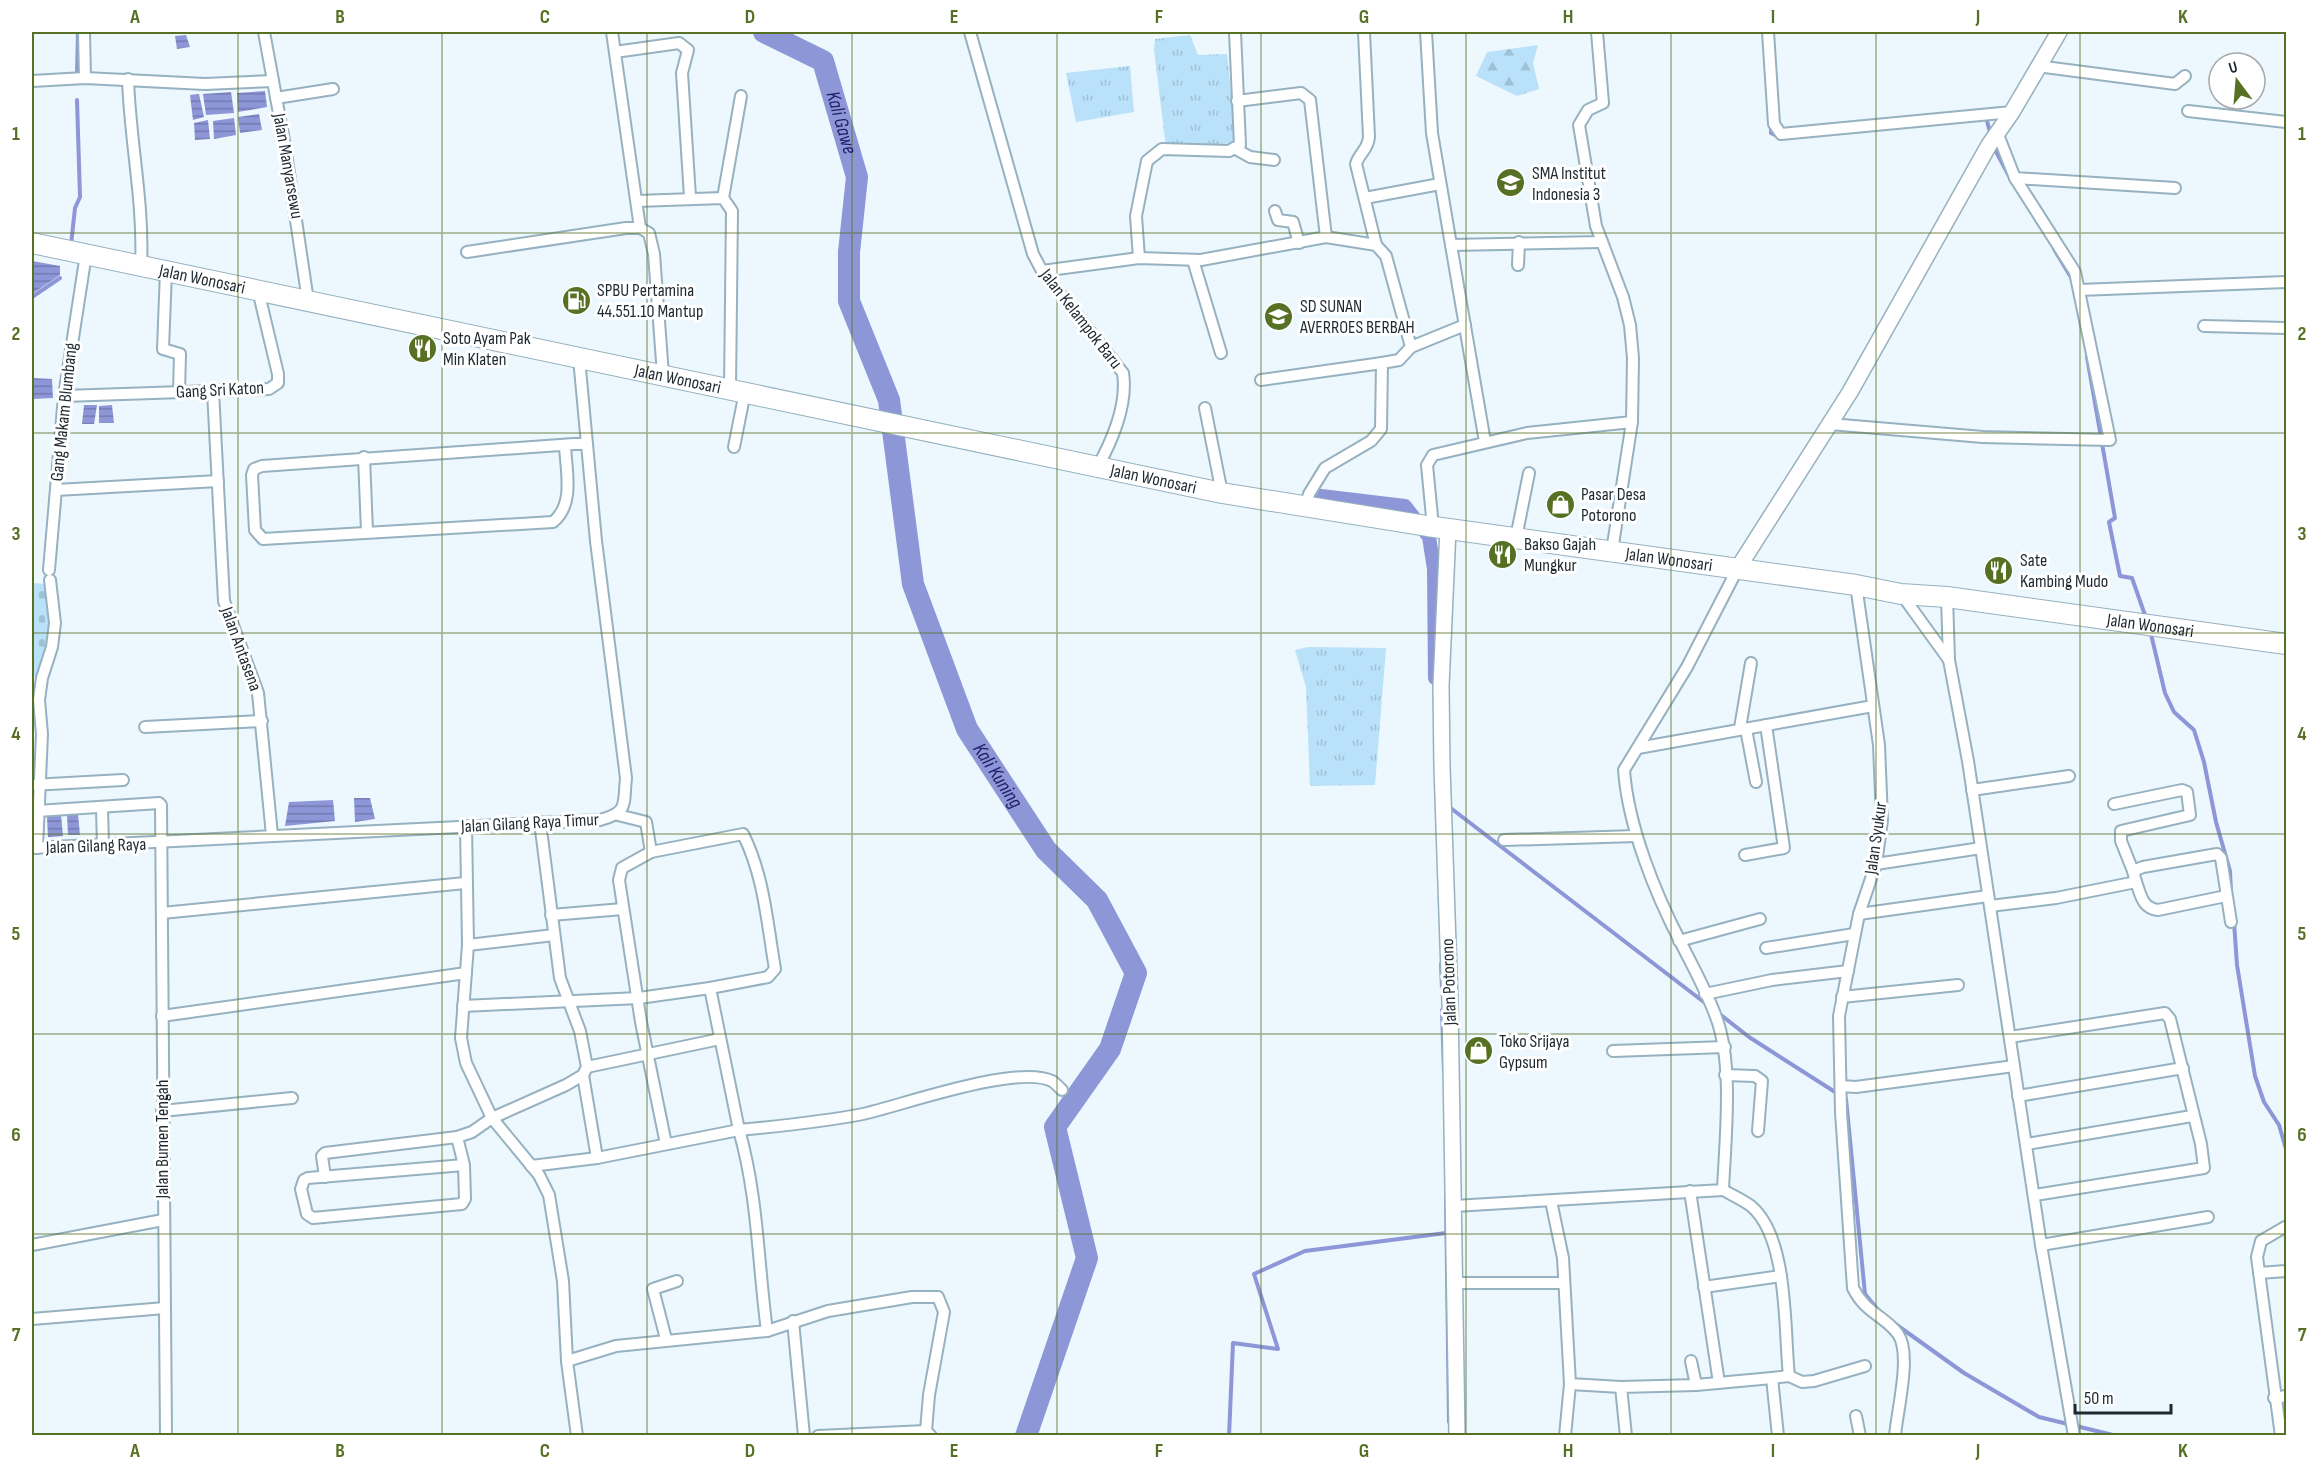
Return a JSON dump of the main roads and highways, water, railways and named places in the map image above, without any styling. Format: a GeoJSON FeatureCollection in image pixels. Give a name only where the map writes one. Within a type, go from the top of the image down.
{"type":"FeatureCollection","features":[{"type":"Feature","properties":{"kind":"highway","name":"Jalan Wonosari"},"geometry":{"type":"LineString","coordinates":[[32,243],[1222,493],[1429,526],[1856,585],[1901,594],[1947,597],[2286,644]]}},
{"type":"Feature","properties":{"kind":"water"},"geometry":{"type":"Polygon","coordinates":[[[186,35],[190,47],[177,49],[175,36],[186,35]]]}},
{"type":"Feature","properties":{"kind":"water"},"geometry":{"type":"Polygon","coordinates":[[[265,91],[267,107],[238,112],[237,93],[265,91]]]}},
{"type":"Feature","properties":{"kind":"water"},"geometry":{"type":"Polygon","coordinates":[[[231,92],[234,113],[206,115],[203,94],[231,92]]]}},
{"type":"Feature","properties":{"kind":"water"},"geometry":{"type":"Polygon","coordinates":[[[199,94],[204,117],[193,120],[190,95],[199,94]]]}},
{"type":"Feature","properties":{"kind":"water"},"geometry":{"type":"Polygon","coordinates":[[[259,114],[262,130],[240,133],[238,117],[259,114]]]}},
{"type":"Feature","properties":{"kind":"water"},"geometry":{"type":"Polygon","coordinates":[[[234,118],[236,135],[214,139],[213,121],[234,118]]]}},
{"type":"Feature","properties":{"kind":"water"},"geometry":{"type":"Polygon","coordinates":[[[208,120],[210,139],[195,140],[194,123],[208,120]]]}},
{"type":"Feature","properties":{"kind":"water"},"geometry":{"type":"Polygon","coordinates":[[[32,261],[60,266],[60,275],[32,294],[32,261]]]}},
{"type":"Feature","properties":{"kind":"water"},"geometry":{"type":"Polygon","coordinates":[[[32,378],[52,379],[53,398],[32,399],[32,378]]]}},
{"type":"Feature","properties":{"kind":"water"},"geometry":{"type":"Polygon","coordinates":[[[84,405],[97,405],[94,424],[82,424],[84,405]]]}},
{"type":"Feature","properties":{"kind":"water"},"geometry":{"type":"Polygon","coordinates":[[[112,405],[114,423],[99,423],[99,406],[112,405]]]}},
{"type":"Feature","properties":{"kind":"water"},"geometry":{"type":"Polygon","coordinates":[[[354,798],[370,798],[375,819],[355,822],[354,798]]]}},
{"type":"Feature","properties":{"kind":"water"},"geometry":{"type":"Polygon","coordinates":[[[333,800],[335,821],[285,826],[289,802],[333,800]]]}},
{"type":"Feature","properties":{"kind":"water"},"geometry":{"type":"Polygon","coordinates":[[[78,814],[80,835],[68,835],[67,815],[78,814]]]}},
{"type":"Feature","properties":{"kind":"water"},"geometry":{"type":"Polygon","coordinates":[[[61,815],[63,836],[48,837],[47,817],[61,815]]]}},
{"type":"Feature","properties":{"kind":"waterway"},"geometry":{"type":"LineString","coordinates":[[77,74],[78,32]]}},
{"type":"Feature","properties":{"kind":"waterway","name":"Kali Kuning"},"geometry":{"type":"LineString","coordinates":[[764,32],[823,61],[857,177],[849,252],[849,301],[889,400],[913,584],[967,729],[1046,850],[1097,900],[1136,973],[1110,1049],[1055,1127],[1087,1258],[1026,1436]]}},
{"type":"Feature","properties":{"kind":"waterway"},"geometry":{"type":"LineString","coordinates":[[71,245],[75,208],[80,197],[77,100]]}},
{"type":"Feature","properties":{"kind":"waterway"},"geometry":{"type":"LineString","coordinates":[[1986,117],[1991,136]]}},
{"type":"Feature","properties":{"kind":"waterway"},"geometry":{"type":"LineString","coordinates":[[1771,125],[1771,133],[1779,137]]}},
{"type":"Feature","properties":{"kind":"waterway"},"geometry":{"type":"LineString","coordinates":[[1993,146],[2009,176]]}},
{"type":"Feature","properties":{"kind":"waterway"},"geometry":{"type":"LineString","coordinates":[[2054,249],[2072,279]]}},
{"type":"Feature","properties":{"kind":"waterway"},"geometry":{"type":"LineString","coordinates":[[32,297],[60,278]]}},
{"type":"Feature","properties":{"kind":"waterway"},"geometry":{"type":"LineString","coordinates":[[2087,357],[2115,518],[2109,522],[2120,576],[2132,578],[2146,618]]}},
{"type":"Feature","properties":{"kind":"waterway"},"geometry":{"type":"LineString","coordinates":[[1321,496],[1405,506],[1429,537],[1434,569],[1435,678]]}},
{"type":"Feature","properties":{"kind":"waterway"},"geometry":{"type":"LineString","coordinates":[[2150,630],[2165,693],[2174,712],[2194,730],[2204,762],[2216,822],[2230,871],[2231,893]]}},
{"type":"Feature","properties":{"kind":"waterway"},"geometry":{"type":"LineString","coordinates":[[1448,806],[1709,1006]]}},
{"type":"Feature","properties":{"kind":"waterway"},"geometry":{"type":"LineString","coordinates":[[2234,922],[2237,965],[2255,1076],[2264,1102],[2279,1125],[2286,1149]]}},
{"type":"Feature","properties":{"kind":"waterway"},"geometry":{"type":"LineString","coordinates":[[1441,964],[1442,989]]}},
{"type":"Feature","properties":{"kind":"waterway"},"geometry":{"type":"LineString","coordinates":[[1442,1010],[1444,1072]]}},
{"type":"Feature","properties":{"kind":"waterway"},"geometry":{"type":"LineString","coordinates":[[1717,1012],[1749,1037],[1846,1099],[1865,1294],[1879,1311]]}},
{"type":"Feature","properties":{"kind":"waterway"},"geometry":{"type":"LineString","coordinates":[[1446,1195],[1449,1422]]}},
{"type":"Feature","properties":{"kind":"waterway"},"geometry":{"type":"LineString","coordinates":[[1229,1436],[1233,1343],[1278,1349],[1254,1274],[1305,1251],[1446,1233]]}},
{"type":"Feature","properties":{"kind":"waterway"},"geometry":{"type":"LineString","coordinates":[[1894,1323],[1964,1373],[2039,1417],[2117,1436]]}},
{"type":"Feature","properties":{"kind":"place","name":"SMA Institut Indonesia 3"},"geometry":{"type":"Point","coordinates":[1511,183]}},
{"type":"Feature","properties":{"kind":"place","name":"SPBU Pertamina 44.551.10 Mantup"},"geometry":{"type":"Point","coordinates":[576,300]}},
{"type":"Feature","properties":{"kind":"place","name":"SD SUNAN AVERROES BERBAH"},"geometry":{"type":"Point","coordinates":[1279,316]}},
{"type":"Feature","properties":{"kind":"place","name":"Soto Ayam Pak Min Klaten"},"geometry":{"type":"Point","coordinates":[422,348]}},
{"type":"Feature","properties":{"kind":"place","name":"Pasar Desa Potorono"},"geometry":{"type":"Point","coordinates":[1560,504]}},
{"type":"Feature","properties":{"kind":"place","name":"Bakso Gajah Mungkur"},"geometry":{"type":"Point","coordinates":[1503,554]}},
{"type":"Feature","properties":{"kind":"place","name":"Sate Kambing Mudo"},"geometry":{"type":"Point","coordinates":[1999,570]}},
{"type":"Feature","properties":{"kind":"place","name":"Toko Srijaya Gypsum"},"geometry":{"type":"Point","coordinates":[1478,1051]}},
{"type":"Feature","properties":{"kind":"water label","name":"Kali Gawe"},"geometry":{"type":"Point","coordinates":[842,124]}}]}
